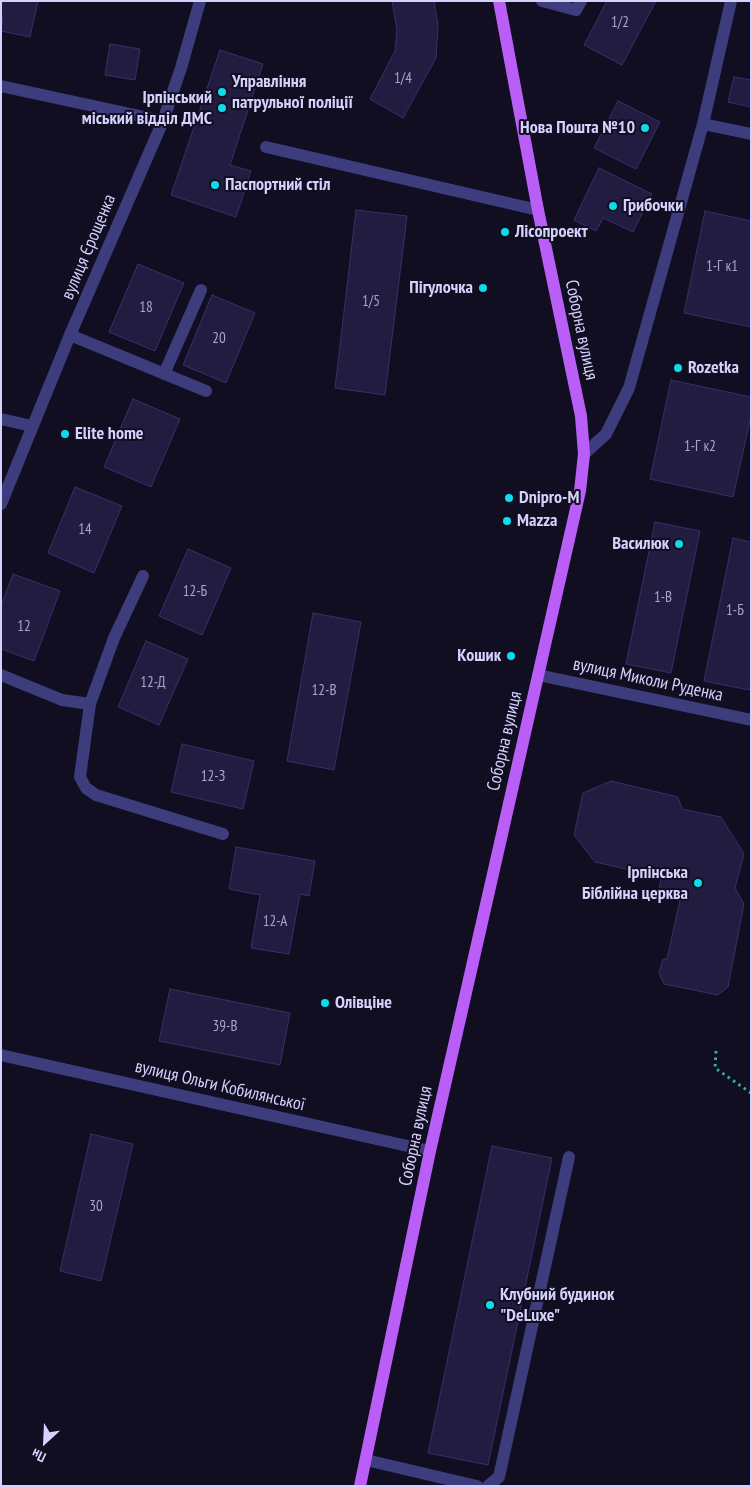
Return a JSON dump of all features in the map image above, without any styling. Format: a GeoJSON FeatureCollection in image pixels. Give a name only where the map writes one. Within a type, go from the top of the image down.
{"type":"FeatureCollection","features":[{"type":"Feature","properties":{"kind":"main road","name":"Соборна вулиця"},"geometry":{"type":"LineString","coordinates":[[360,1486],[430,1151],[580,491],[584,454],[581,416],[538,210],[499,1]]}},
{"type":"Feature","properties":{"kind":"street","name":"вулиця Єрощенка"},"geometry":{"type":"LineString","coordinates":[[1,504],[70,335],[163,121],[181,68],[200,1]]}},
{"type":"Feature","properties":{"kind":"street"},"geometry":{"type":"LineString","coordinates":[[542,1],[576,10],[581,1]]}},
{"type":"Feature","properties":{"kind":"street"},"geometry":{"type":"LineString","coordinates":[[584,454],[606,434],[629,388],[703,124],[731,1]]}},
{"type":"Feature","properties":{"kind":"street"},"geometry":{"type":"LineString","coordinates":[[1,86],[163,121]]}},
{"type":"Feature","properties":{"kind":"street"},"geometry":{"type":"LineString","coordinates":[[703,124],[751,134]]}},
{"type":"Feature","properties":{"kind":"street"},"geometry":{"type":"LineString","coordinates":[[266,147],[538,210]]}},
{"type":"Feature","properties":{"kind":"street"},"geometry":{"type":"LineString","coordinates":[[164,374],[201,290]]}},
{"type":"Feature","properties":{"kind":"street"},"geometry":{"type":"LineString","coordinates":[[70,335],[206,391]]}},
{"type":"Feature","properties":{"kind":"street"},"geometry":{"type":"LineString","coordinates":[[1,419],[32,426]]}},
{"type":"Feature","properties":{"kind":"street"},"geometry":{"type":"LineString","coordinates":[[142,576],[114,638],[90,704],[80,777],[86,788],[96,795],[222,834]]}},
{"type":"Feature","properties":{"kind":"street"},"geometry":{"type":"LineString","coordinates":[[1,675],[62,700],[90,704]]}},
{"type":"Feature","properties":{"kind":"street","name":"вулиця Миколи Руденка"},"geometry":{"type":"LineString","coordinates":[[538,675],[751,720]]}},
{"type":"Feature","properties":{"kind":"street","name":"вулиця Ольги Кобилянської"},"geometry":{"type":"LineString","coordinates":[[1,1055],[430,1151]]}},
{"type":"Feature","properties":{"kind":"street"},"geometry":{"type":"LineString","coordinates":[[488,1486],[499,1477],[569,1157]]}},
{"type":"Feature","properties":{"kind":"street"},"geometry":{"type":"LineString","coordinates":[[366,1460],[477,1486]]}},
{"type":"Feature","properties":{"kind":"path"},"geometry":{"type":"LineString","coordinates":[[716,1051],[715,1068],[751,1093]]}},
{"type":"Feature","properties":{"kind":"building"},"geometry":{"type":"Polygon","coordinates":[[[1,1],[38,1],[30,37],[1,31],[3,17],[1,17],[1,1]]]}},
{"type":"Feature","properties":{"kind":"building"},"geometry":{"type":"Polygon","coordinates":[[[392,1],[434,1],[438,25],[436,58],[403,118],[370,99],[395,51],[397,30],[392,1]]]}},
{"type":"Feature","properties":{"kind":"building"},"geometry":{"type":"Polygon","coordinates":[[[607,1],[656,1],[622,65],[584,45],[607,1]]]}},
{"type":"Feature","properties":{"kind":"building"},"geometry":{"type":"Polygon","coordinates":[[[110,44],[140,49],[135,80],[105,75],[110,44]]]}},
{"type":"Feature","properties":{"kind":"building"},"geometry":{"type":"Polygon","coordinates":[[[220,50],[263,64],[230,165],[251,171],[236,217],[171,195],[220,50]]]}},
{"type":"Feature","properties":{"kind":"building"},"geometry":{"type":"Polygon","coordinates":[[[734,77],[751,80],[751,107],[728,102],[734,77]]]}},
{"type":"Feature","properties":{"kind":"building"},"geometry":{"type":"Polygon","coordinates":[[[618,101],[660,122],[636,169],[594,148],[618,101]]]}},
{"type":"Feature","properties":{"kind":"building","name":"Грибочки"},"geometry":{"type":"Polygon","coordinates":[[[599,168],[652,194],[633,232],[603,218],[596,231],[574,220],[599,168]]]}},
{"type":"Feature","properties":{"kind":"building"},"geometry":{"type":"Polygon","coordinates":[[[356,210],[407,216],[385,395],[335,388],[356,210]]]}},
{"type":"Feature","properties":{"kind":"building"},"geometry":{"type":"Polygon","coordinates":[[[705,211],[751,221],[751,327],[684,313],[705,211]]]}},
{"type":"Feature","properties":{"kind":"building"},"geometry":{"type":"Polygon","coordinates":[[[138,264],[184,283],[155,351],[109,332],[138,264]]]}},
{"type":"Feature","properties":{"kind":"building"},"geometry":{"type":"Polygon","coordinates":[[[212,295],[255,313],[226,383],[183,365],[212,295]]]}},
{"type":"Feature","properties":{"kind":"building"},"geometry":{"type":"Polygon","coordinates":[[[671,380],[751,397],[751,416],[733,497],[650,479],[671,380]]]}},
{"type":"Feature","properties":{"kind":"building"},"geometry":{"type":"Polygon","coordinates":[[[133,399],[180,419],[151,487],[104,467],[133,399]]]}},
{"type":"Feature","properties":{"kind":"building"},"geometry":{"type":"Polygon","coordinates":[[[75,487],[122,506],[94,573],[48,553],[75,487]]]}},
{"type":"Feature","properties":{"kind":"building"},"geometry":{"type":"Polygon","coordinates":[[[655,522],[700,531],[671,673],[626,664],[655,522]]]}},
{"type":"Feature","properties":{"kind":"building"},"geometry":{"type":"Polygon","coordinates":[[[733,538],[751,542],[751,683],[749,690],[704,681],[733,538]]]}},
{"type":"Feature","properties":{"kind":"building"},"geometry":{"type":"Polygon","coordinates":[[[188,549],[231,568],[202,635],[159,616],[188,549]]]}},
{"type":"Feature","properties":{"kind":"building"},"geometry":{"type":"Polygon","coordinates":[[[13,574],[60,591],[34,661],[1,649],[1,606],[13,574]]]}},
{"type":"Feature","properties":{"kind":"building"},"geometry":{"type":"Polygon","coordinates":[[[313,613],[361,622],[334,770],[287,761],[313,613]]]}},
{"type":"Feature","properties":{"kind":"building"},"geometry":{"type":"Polygon","coordinates":[[[146,641],[188,659],[159,725],[118,707],[146,641]]]}},
{"type":"Feature","properties":{"kind":"building"},"geometry":{"type":"Polygon","coordinates":[[[182,744],[254,761],[243,809],[171,792],[182,744]]]}},
{"type":"Feature","properties":{"kind":"building","name":"Ірпінська Біблійна церква"},"geometry":{"type":"Polygon","coordinates":[[[611,781],[678,797],[682,809],[721,817],[744,854],[735,888],[744,904],[728,987],[718,995],[664,984],[659,973],[663,959],[667,959],[680,900],[658,897],[661,877],[595,862],[574,835],[583,793],[611,781]]]}},
{"type":"Feature","properties":{"kind":"building"},"geometry":{"type":"Polygon","coordinates":[[[236,847],[315,861],[309,896],[300,894],[289,954],[251,948],[260,895],[229,889],[236,847]]]}},
{"type":"Feature","properties":{"kind":"building"},"geometry":{"type":"Polygon","coordinates":[[[170,989],[290,1013],[280,1065],[159,1041],[170,989]]]}},
{"type":"Feature","properties":{"kind":"building"},"geometry":{"type":"Polygon","coordinates":[[[91,1134],[133,1144],[101,1281],[60,1271],[91,1134]]]}},
{"type":"Feature","properties":{"kind":"building","name":"Клубний будинок \"DeLuxe\""},"geometry":{"type":"Polygon","coordinates":[[[492,1146],[552,1158],[488,1465],[428,1453],[492,1146]]]}},
{"type":"Feature","properties":{"kind":"place","name":"Управління патрульної поліції"},"geometry":{"type":"Point","coordinates":[222,92]}},
{"type":"Feature","properties":{"kind":"place","name":"Ірпінський міський відділ ДМС"},"geometry":{"type":"Point","coordinates":[222,108]}},
{"type":"Feature","properties":{"kind":"place","name":"Нова Пошта №10"},"geometry":{"type":"Point","coordinates":[645,128]}},
{"type":"Feature","properties":{"kind":"place","name":"Паспортний стіл"},"geometry":{"type":"Point","coordinates":[215,185]}},
{"type":"Feature","properties":{"kind":"place","name":"Грибочки"},"geometry":{"type":"Point","coordinates":[613,206]}},
{"type":"Feature","properties":{"kind":"place","name":"Лісопроект"},"geometry":{"type":"Point","coordinates":[505,232]}},
{"type":"Feature","properties":{"kind":"place","name":"Пігулочка"},"geometry":{"type":"Point","coordinates":[483,288]}},
{"type":"Feature","properties":{"kind":"place","name":"Rozetka"},"geometry":{"type":"Point","coordinates":[678,368]}},
{"type":"Feature","properties":{"kind":"place","name":"Elite home"},"geometry":{"type":"Point","coordinates":[65,434]}},
{"type":"Feature","properties":{"kind":"place","name":"Dnipro-M"},"geometry":{"type":"Point","coordinates":[509,498]}},
{"type":"Feature","properties":{"kind":"place","name":"Mazza"},"geometry":{"type":"Point","coordinates":[507,521]}},
{"type":"Feature","properties":{"kind":"place","name":"Василюк"},"geometry":{"type":"Point","coordinates":[679,544]}},
{"type":"Feature","properties":{"kind":"place","name":"Кошик"},"geometry":{"type":"Point","coordinates":[511,656]}},
{"type":"Feature","properties":{"kind":"place","name":"Ірпінська Біблійна церква"},"geometry":{"type":"Point","coordinates":[698,883]}},
{"type":"Feature","properties":{"kind":"place","name":"Олівціне"},"geometry":{"type":"Point","coordinates":[325,1003]}},
{"type":"Feature","properties":{"kind":"place","name":"Клубний будинок \"DeLuxe\""},"geometry":{"type":"Point","coordinates":[490,1305]}}]}
